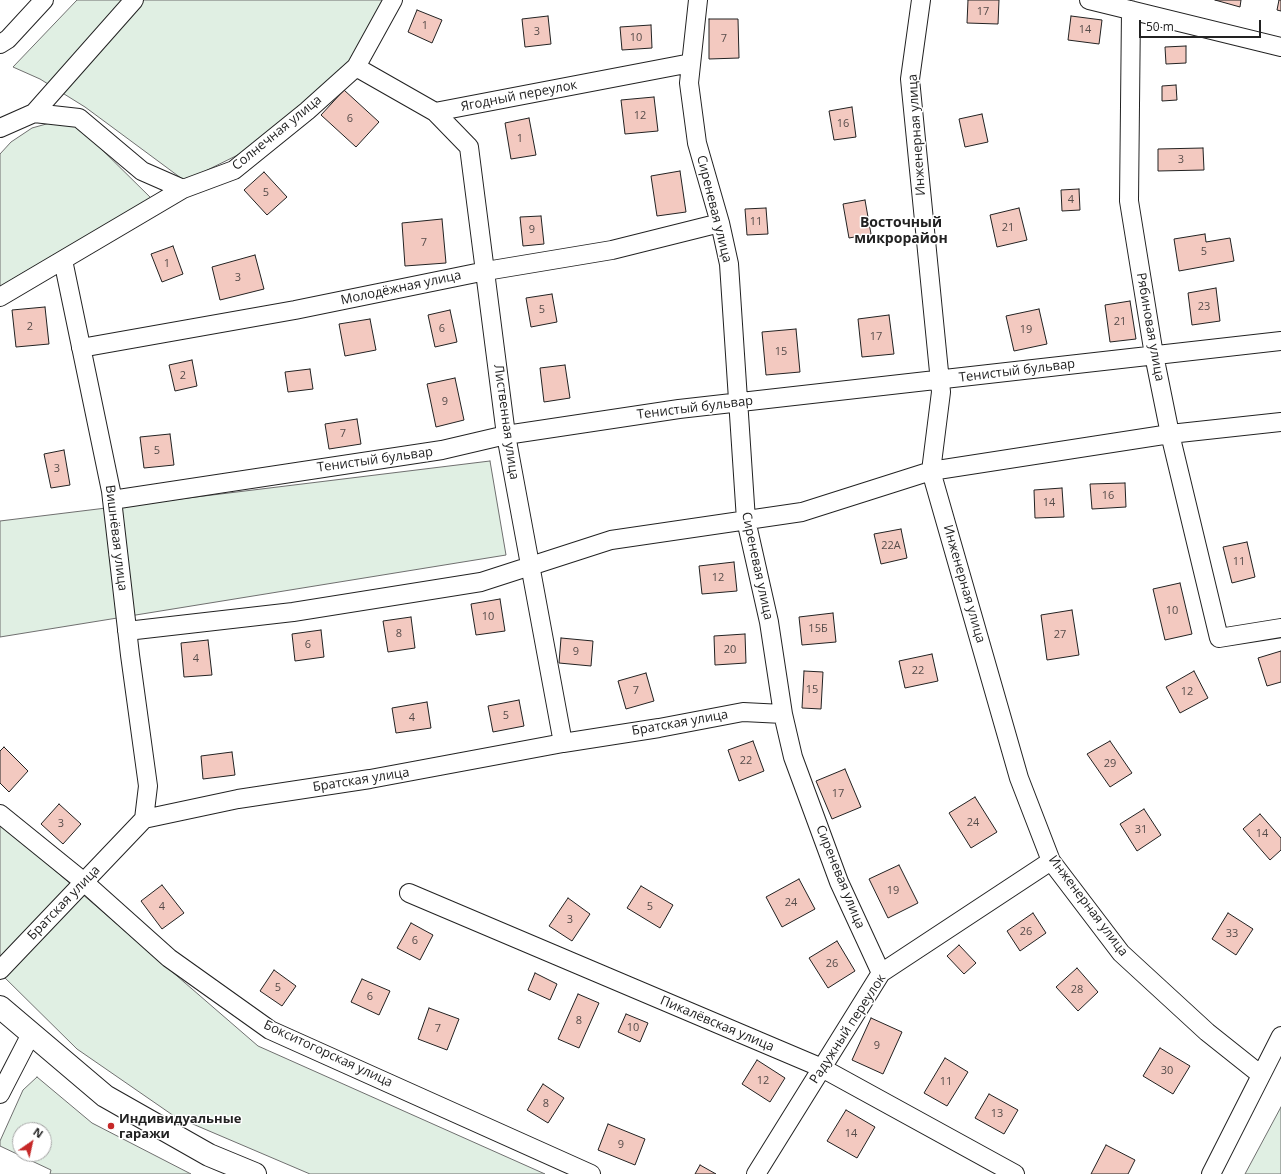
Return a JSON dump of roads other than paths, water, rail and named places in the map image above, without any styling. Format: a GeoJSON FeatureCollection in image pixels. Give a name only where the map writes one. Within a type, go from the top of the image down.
{"type":"FeatureCollection","features":[{"type":"Feature","properties":{"kind":"main road"},"geometry":{"type":"LineString","coordinates":[[0,1007],[105,1096],[210,1155],[254,1174]]}},
{"type":"Feature","properties":{"kind":"street"},"geometry":{"type":"LineString","coordinates":[[0,44],[8,39],[44,0]]}},
{"type":"Feature","properties":{"kind":"street"},"geometry":{"type":"LineString","coordinates":[[0,127],[34,113],[134,0]]}},
{"type":"Feature","properties":{"kind":"street","name":"Солнечная улица"},"geometry":{"type":"LineString","coordinates":[[0,297],[183,189],[234,170],[307,111],[356,67],[393,0]]}},
{"type":"Feature","properties":{"kind":"street","name":"Сиреневая улица"},"geometry":{"type":"LineString","coordinates":[[698,0],[689,83],[697,143],[720,223],[728,264],[746,520],[769,622],[783,714],[793,756],[839,882],[880,974]]}},
{"type":"Feature","properties":{"kind":"street","name":"Инженерная улица"},"geometry":{"type":"LineString","coordinates":[[921,0],[910,79],[941,392],[931,471],[1019,778],[1051,861],[1121,953],[1207,1032],[1261,1075]]}},
{"type":"Feature","properties":{"kind":"street"},"geometry":{"type":"LineString","coordinates":[[1089,0],[1281,47]]}},
{"type":"Feature","properties":{"kind":"street","name":"Рябиновая улица"},"geometry":{"type":"LineString","coordinates":[[1131,10],[1129,201],[1154,355],[1170,434],[1219,638],[1281,628]]}},
{"type":"Feature","properties":{"kind":"street","name":"Ягодный переулок"},"geometry":{"type":"LineString","coordinates":[[434,112],[692,63]]}},
{"type":"Feature","properties":{"kind":"street"},"geometry":{"type":"LineString","coordinates":[[356,67],[434,112]]}},
{"type":"Feature","properties":{"kind":"street","name":"Лиственная улица"},"geometry":{"type":"LineString","coordinates":[[434,112],[469,147],[506,435],[563,743]]}},
{"type":"Feature","properties":{"kind":"street"},"geometry":{"type":"LineString","coordinates":[[34,113],[79,118],[142,171],[183,189]]}},
{"type":"Feature","properties":{"kind":"street","name":"Молодёжная улица"},"geometry":{"type":"LineString","coordinates":[[81,348],[295,310],[486,270],[612,250],[720,223]]}},
{"type":"Feature","properties":{"kind":"street","name":"Вишнёвая улица"},"geometry":{"type":"LineString","coordinates":[[62,260],[112,500],[127,631],[148,786],[144,819]]}},
{"type":"Feature","properties":{"kind":"street","name":"Тенистый бульвар"},"geometry":{"type":"LineString","coordinates":[[112,500],[442,450],[506,435],[680,409],[940,381],[1281,341]]}},
{"type":"Feature","properties":{"kind":"street"},"geometry":{"type":"LineString","coordinates":[[127,631],[293,612],[481,582],[611,540],[802,512],[931,471],[1170,434],[1281,422]]}},
{"type":"Feature","properties":{"kind":"street","name":"Братская улица"},"geometry":{"type":"LineString","coordinates":[[0,970],[144,819],[238,799],[370,779],[563,743],[659,728],[742,712],[783,714]]}},
{"type":"Feature","properties":{"kind":"street","name":"Бокситогорская улица"},"geometry":{"type":"LineString","coordinates":[[0,814],[84,882],[169,958],[270,1030],[591,1174]]}},
{"type":"Feature","properties":{"kind":"street","name":"Радужный переулок"},"geometry":{"type":"LineString","coordinates":[[756,1174],[775,1141],[880,974],[1051,861]]}},
{"type":"Feature","properties":{"kind":"street","name":"Пикалёвская улица"},"geometry":{"type":"LineString","coordinates":[[409,892],[822,1068],[1016,1174]]}},
{"type":"Feature","properties":{"kind":"street"},"geometry":{"type":"LineString","coordinates":[[0,1094],[31,1034]]}},
{"type":"Feature","properties":{"kind":"street"},"geometry":{"type":"LineString","coordinates":[[1211,1174],[1281,1036]]}},
{"type":"Feature","properties":{"kind":"place","name":"Индивидуальные гаражи"},"geometry":{"type":"Point","coordinates":[111,1126]}},
{"type":"Feature","properties":{"kind":"district","name":"Восточный микрорайон"},"geometry":{"type":"Point","coordinates":[901,232]}}]}
